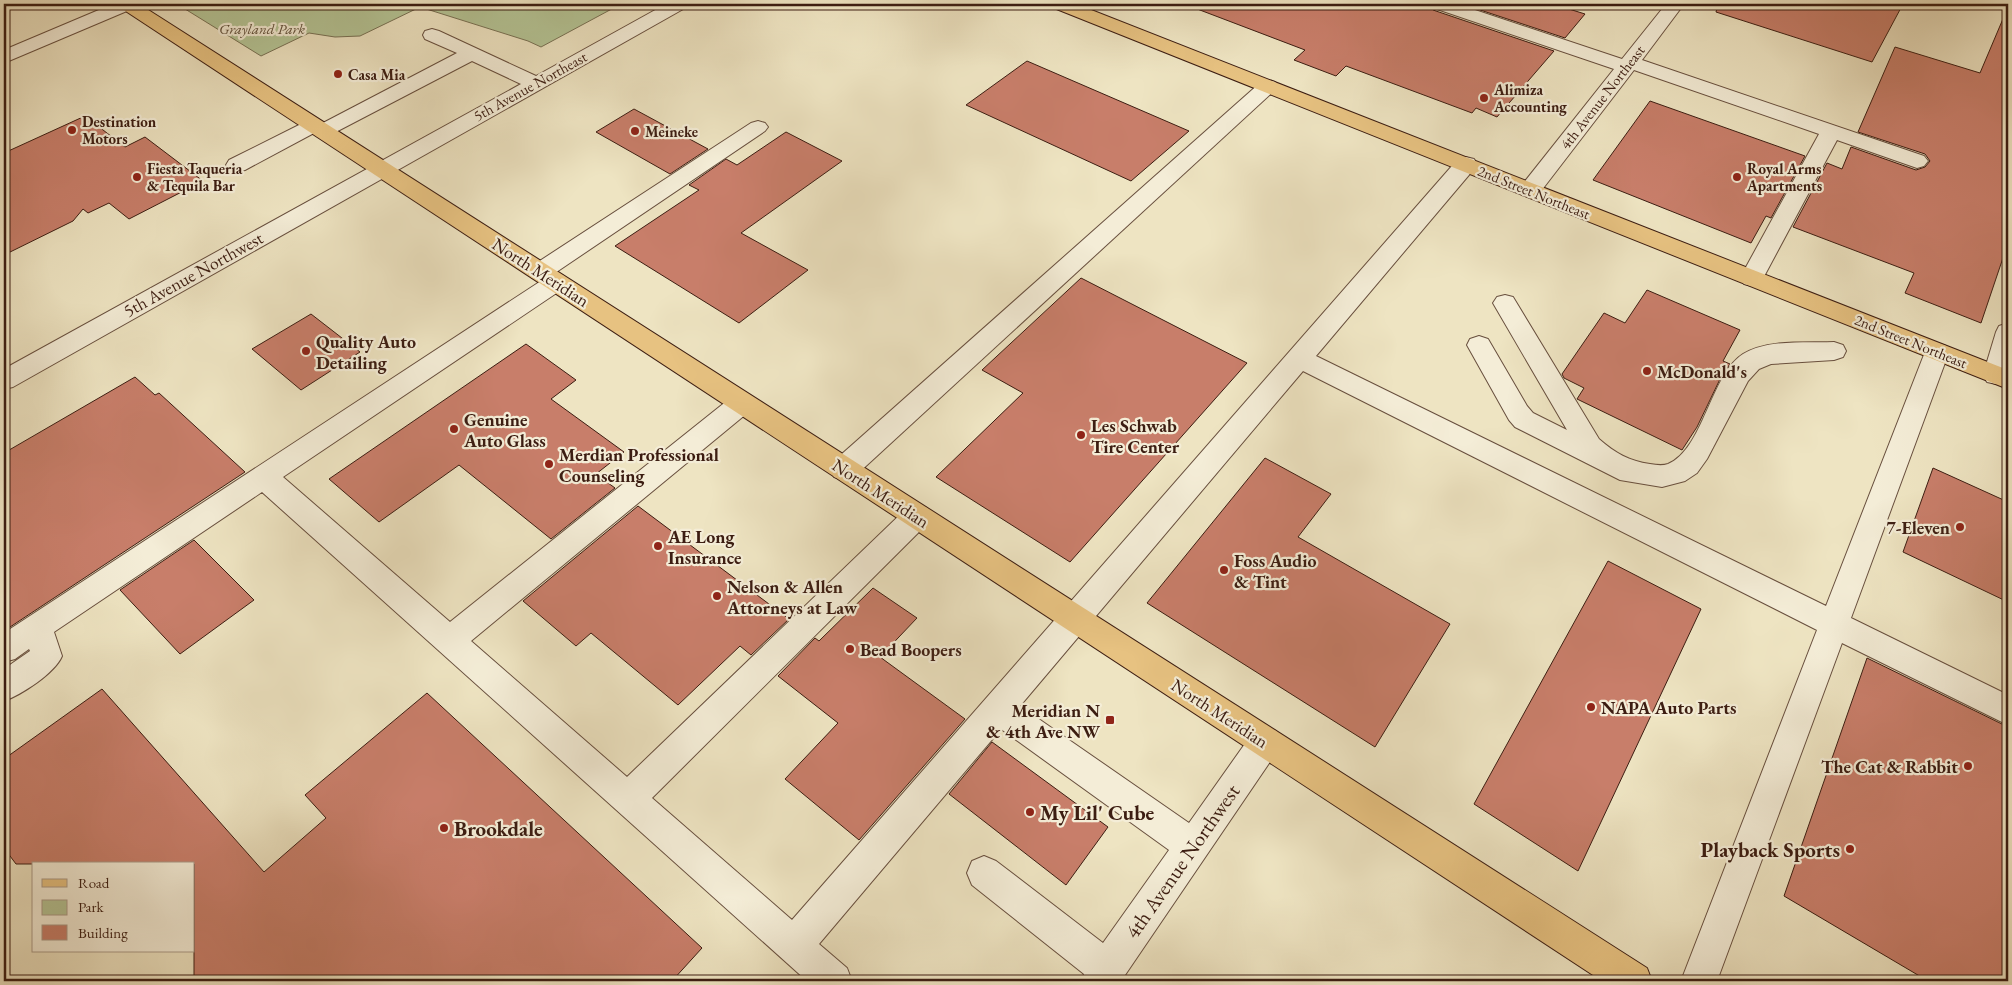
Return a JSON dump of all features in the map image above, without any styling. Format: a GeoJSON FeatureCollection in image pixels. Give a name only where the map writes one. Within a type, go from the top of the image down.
{"type":"FeatureCollection","features":[{"type":"Feature","properties":{"kind":"main road","name":"North Meridian"},"geometry":{"type":"LineString","coordinates":[[128,4],[1634,981]]}},
{"type":"Feature","properties":{"kind":"main road","name":"2nd Street Northeast"},"geometry":{"type":"LineString","coordinates":[[1060,4],[2002,377]]}},
{"type":"Feature","properties":{"kind":"street"},"geometry":{"type":"LineString","coordinates":[[4,57],[128,4]]}},
{"type":"Feature","properties":{"kind":"street","name":"5th Avenue Northeast"},"geometry":{"type":"LineString","coordinates":[[382,169],[679,4]]}},
{"type":"Feature","properties":{"kind":"street"},"geometry":{"type":"LineString","coordinates":[[1440,4],[1628,64],[1917,161]]}},
{"type":"Feature","properties":{"kind":"street","name":"4th Avenue Northeast"},"geometry":{"type":"LineString","coordinates":[[1530,190],[1675,4]]}},
{"type":"Feature","properties":{"kind":"street"},"geometry":{"type":"LineString","coordinates":[[432,34],[536,83]]}},
{"type":"Feature","properties":{"kind":"street"},"geometry":{"type":"LineString","coordinates":[[237,166],[472,53]]}},
{"type":"Feature","properties":{"kind":"street"},"geometry":{"type":"LineString","coordinates":[[844,469],[1268,86]]}},
{"type":"Feature","properties":{"kind":"street"},"geometry":{"type":"LineString","coordinates":[[4,649],[263,476],[548,277],[758,127]]}},
{"type":"Feature","properties":{"kind":"street"},"geometry":{"type":"LineString","coordinates":[[1752,278],[1831,132]]}},
{"type":"Feature","properties":{"kind":"street"},"geometry":{"type":"LineString","coordinates":[[794,946],[1466,164]]}},
{"type":"Feature","properties":{"kind":"street","name":"5th Avenue Northwest"},"geometry":{"type":"LineString","coordinates":[[4,380],[382,169]]}},
{"type":"Feature","properties":{"kind":"street"},"geometry":{"type":"LineString","coordinates":[[1505,303],[1583,436],[1590,446],[1612,464]]}},
{"type":"Feature","properties":{"kind":"street"},"geometry":{"type":"LineString","coordinates":[[2002,377],[2008,332]]}},
{"type":"Feature","properties":{"kind":"street"},"geometry":{"type":"LineString","coordinates":[[1479,345],[1518,413],[1524,420],[1612,464],[1630,472],[1649,476],[1675,474],[1687,466],[1698,452],[1738,376],[1746,365],[1756,358],[1768,355],[1834,351]]}},
{"type":"Feature","properties":{"kind":"street"},"geometry":{"type":"LineString","coordinates":[[1699,981],[1938,352]]}},
{"type":"Feature","properties":{"kind":"street"},"geometry":{"type":"LineString","coordinates":[[1298,358],[2008,711]]}},
{"type":"Feature","properties":{"kind":"street"},"geometry":{"type":"LineString","coordinates":[[449,641],[742,403]]}},
{"type":"Feature","properties":{"kind":"street"},"geometry":{"type":"LineString","coordinates":[[263,476],[834,981]]}},
{"type":"Feature","properties":{"kind":"street"},"geometry":{"type":"LineString","coordinates":[[628,799],[917,516]]}},
{"type":"Feature","properties":{"kind":"street"},"geometry":{"type":"LineString","coordinates":[[4,686],[48,656],[37,627]]}},
{"type":"Feature","properties":{"kind":"street"},"geometry":{"type":"LineString","coordinates":[[997,708],[1192,846]]}},
{"type":"Feature","properties":{"kind":"street","name":"4th Avenue Northwest"},"geometry":{"type":"LineString","coordinates":[[1103,975],[1265,742]]}},
{"type":"Feature","properties":{"kind":"street"},"geometry":{"type":"LineString","coordinates":[[984,873],[1103,975]]}},
{"type":"Feature","properties":{"kind":"green space","name":"Grayland Park"},"geometry":{"type":"Polygon","coordinates":[[[177,4],[621,4],[541,47],[528,41],[420,7],[360,36],[335,37],[309,33],[261,56],[177,4]]]}},
{"type":"Feature","properties":{"kind":"building"},"geometry":{"type":"Polygon","coordinates":[[[1193,4],[1429,4],[1433,10],[1554,51],[1497,117],[1476,108],[1472,113],[1346,66],[1336,76],[1294,60],[1305,50],[1192,7],[1193,4]]]}},
{"type":"Feature","properties":{"kind":"building"},"geometry":{"type":"Polygon","coordinates":[[[1462,4],[1553,4],[1585,14],[1565,38],[1462,4]]]}},
{"type":"Feature","properties":{"kind":"building"},"geometry":{"type":"Polygon","coordinates":[[[1718,4],[1903,4],[1872,62],[1716,12],[1718,4]]]}},
{"type":"Feature","properties":{"kind":"building"},"geometry":{"type":"Polygon","coordinates":[[[2008,7],[2008,243],[1981,323],[1905,293],[1914,273],[1793,227],[1827,163],[1842,169],[1851,147],[1916,170],[1925,167],[1930,161],[1925,154],[1858,132],[1895,47],[1980,73],[2008,7]]]}},
{"type":"Feature","properties":{"kind":"building"},"geometry":{"type":"Polygon","coordinates":[[[1027,61],[1189,131],[1131,181],[966,105],[1027,61]]]}},
{"type":"Feature","properties":{"kind":"building","name":"Royal Arms Apartments"},"geometry":{"type":"Polygon","coordinates":[[[1650,101],[1805,156],[1771,218],[1766,216],[1751,243],[1593,180],[1650,101]]]}},
{"type":"Feature","properties":{"kind":"building","name":"Meineke"},"geometry":{"type":"Polygon","coordinates":[[[634,109],[708,149],[670,174],[596,132],[634,109]]]}},
{"type":"Feature","properties":{"kind":"building"},"geometry":{"type":"Polygon","coordinates":[[[85,116],[125,147],[145,137],[203,181],[129,219],[109,203],[88,213],[83,209],[73,221],[4,255],[4,153],[85,116]]]}},
{"type":"Feature","properties":{"kind":"building"},"geometry":{"type":"Polygon","coordinates":[[[786,132],[842,161],[741,233],[808,270],[739,323],[615,246],[699,190],[689,185],[726,159],[737,165],[786,132]]]}},
{"type":"Feature","properties":{"kind":"building","name":"Les Schwab Tire Center"},"geometry":{"type":"Polygon","coordinates":[[[1081,278],[1247,363],[1070,562],[936,477],[1023,393],[982,370],[1081,278]]]}},
{"type":"Feature","properties":{"kind":"building","name":"McDonald's"},"geometry":{"type":"Polygon","coordinates":[[[1647,290],[1740,330],[1723,361],[1730,364],[1721,377],[1697,427],[1682,450],[1577,399],[1584,388],[1564,378],[1562,374],[1604,313],[1625,323],[1647,290]]]}},
{"type":"Feature","properties":{"kind":"building","name":"Quality Auto Detailing"},"geometry":{"type":"Polygon","coordinates":[[[311,314],[360,352],[301,390],[252,349],[311,314]]]}},
{"type":"Feature","properties":{"kind":"building"},"geometry":{"type":"Polygon","coordinates":[[[526,344],[576,380],[551,399],[624,452],[596,474],[615,488],[551,539],[459,465],[379,522],[329,479],[526,344]]]}},
{"type":"Feature","properties":{"kind":"building"},"geometry":{"type":"Polygon","coordinates":[[[135,377],[155,395],[159,393],[245,472],[4,631],[4,453],[135,377]]]}},
{"type":"Feature","properties":{"kind":"building"},"geometry":{"type":"Polygon","coordinates":[[[1265,458],[1331,494],[1298,537],[1450,624],[1375,747],[1147,603],[1265,458]]]}},
{"type":"Feature","properties":{"kind":"building","name":"7-Eleven"},"geometry":{"type":"Polygon","coordinates":[[[1933,468],[2008,502],[2008,602],[1903,552],[1933,468]]]}},
{"type":"Feature","properties":{"kind":"building"},"geometry":{"type":"Polygon","coordinates":[[[638,506],[789,619],[751,655],[740,646],[678,705],[591,633],[576,646],[523,601],[638,506]]]}},
{"type":"Feature","properties":{"kind":"building"},"geometry":{"type":"Polygon","coordinates":[[[194,540],[254,600],[180,654],[120,590],[194,540]]]}},
{"type":"Feature","properties":{"kind":"building","name":"NAPA Auto Parts"},"geometry":{"type":"Polygon","coordinates":[[[1608,561],[1701,609],[1578,871],[1474,804],[1608,561]]]}},
{"type":"Feature","properties":{"kind":"building"},"geometry":{"type":"Polygon","coordinates":[[[873,588],[917,618],[880,657],[965,719],[859,840],[785,779],[838,723],[778,676],[815,638],[819,641],[873,588]]]}},
{"type":"Feature","properties":{"kind":"building"},"geometry":{"type":"Polygon","coordinates":[[[1867,658],[2008,727],[2008,981],[1928,981],[1784,896],[1867,658]]]}},
{"type":"Feature","properties":{"kind":"building","name":"Brookdale"},"geometry":{"type":"Polygon","coordinates":[[[102,689],[264,872],[326,818],[305,795],[427,693],[702,948],[672,981],[194,981],[195,862],[32,862],[32,864],[16,864],[4,848],[4,759],[102,689]]]}},
{"type":"Feature","properties":{"kind":"building","name":"My Lil' Cube"},"geometry":{"type":"Polygon","coordinates":[[[992,742],[1108,827],[1066,885],[949,794],[992,742]]]}},
{"type":"Feature","properties":{"kind":"place","name":"Casa Mia"},"geometry":{"type":"Point","coordinates":[338,74]}},
{"type":"Feature","properties":{"kind":"place","name":"Alimiza Accounting"},"geometry":{"type":"Point","coordinates":[1484,98]}},
{"type":"Feature","properties":{"kind":"place","name":"Destination Motors"},"geometry":{"type":"Point","coordinates":[72,130]}},
{"type":"Feature","properties":{"kind":"place","name":"Meineke"},"geometry":{"type":"Point","coordinates":[635,131]}},
{"type":"Feature","properties":{"kind":"place","name":"Fiesta Taqueria & Tequila Bar"},"geometry":{"type":"Point","coordinates":[137,177]}},
{"type":"Feature","properties":{"kind":"place","name":"Royal Arms Apartments"},"geometry":{"type":"Point","coordinates":[1737,177]}},
{"type":"Feature","properties":{"kind":"place","name":"Quality Auto Detailing"},"geometry":{"type":"Point","coordinates":[306,351]}},
{"type":"Feature","properties":{"kind":"place","name":"McDonald's"},"geometry":{"type":"Point","coordinates":[1647,371]}},
{"type":"Feature","properties":{"kind":"place","name":"Genuine Auto Glass"},"geometry":{"type":"Point","coordinates":[454,429]}},
{"type":"Feature","properties":{"kind":"place","name":"Les Schwab Tire Center"},"geometry":{"type":"Point","coordinates":[1081,435]}},
{"type":"Feature","properties":{"kind":"place","name":"Merdian Professional Counseling"},"geometry":{"type":"Point","coordinates":[549,464]}},
{"type":"Feature","properties":{"kind":"place","name":"7-Eleven"},"geometry":{"type":"Point","coordinates":[1960,527]}},
{"type":"Feature","properties":{"kind":"place","name":"AE Long Insurance"},"geometry":{"type":"Point","coordinates":[658,546]}},
{"type":"Feature","properties":{"kind":"place","name":"Foss Audio & Tint"},"geometry":{"type":"Point","coordinates":[1224,570]}},
{"type":"Feature","properties":{"kind":"place","name":"Nelson & Allen Attorneys at Law"},"geometry":{"type":"Point","coordinates":[717,596]}},
{"type":"Feature","properties":{"kind":"place","name":"Bead Boopers"},"geometry":{"type":"Point","coordinates":[850,649]}},
{"type":"Feature","properties":{"kind":"place","name":"NAPA Auto Parts"},"geometry":{"type":"Point","coordinates":[1591,707]}},
{"type":"Feature","properties":{"kind":"place","name":"Meridian N & 4th Ave NW"},"geometry":{"type":"Point","coordinates":[1110,720]}},
{"type":"Feature","properties":{"kind":"place","name":"The Cat & Rabbit"},"geometry":{"type":"Point","coordinates":[1968,766]}},
{"type":"Feature","properties":{"kind":"place","name":"My Lil' Cube"},"geometry":{"type":"Point","coordinates":[1030,812]}},
{"type":"Feature","properties":{"kind":"place","name":"Brookdale"},"geometry":{"type":"Point","coordinates":[444,828]}},
{"type":"Feature","properties":{"kind":"place","name":"Playback Sports"},"geometry":{"type":"Point","coordinates":[1850,849]}}]}
